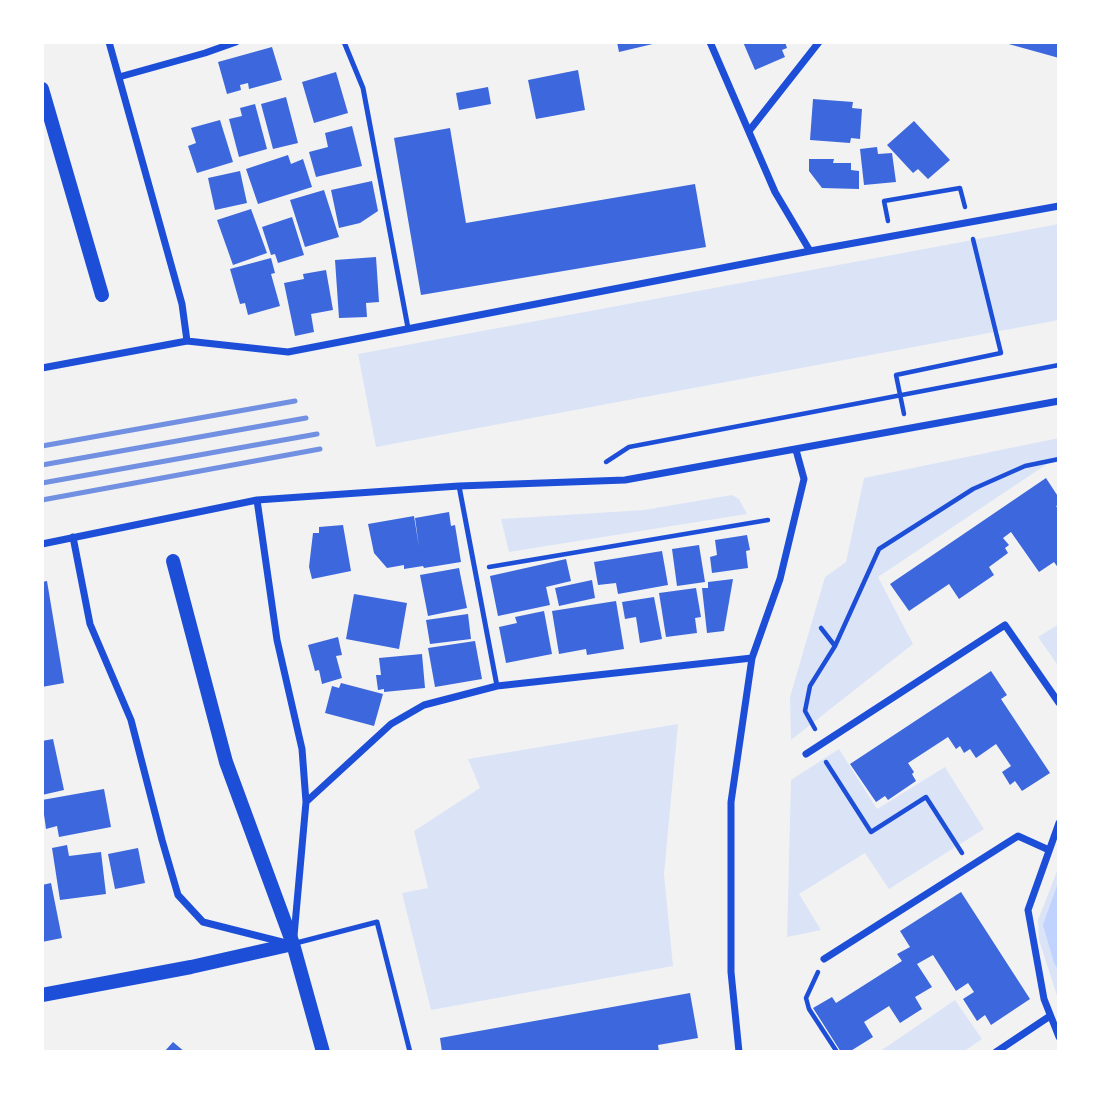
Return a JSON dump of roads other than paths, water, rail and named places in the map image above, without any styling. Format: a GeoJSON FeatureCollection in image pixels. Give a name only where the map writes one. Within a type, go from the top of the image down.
{"type":"FeatureCollection","features":[{"type":"Feature","properties":{"kind":"main road"},"geometry":{"type":"LineString","coordinates":[[42,89],[102,295]]}},
{"type":"Feature","properties":{"kind":"main road"},"geometry":{"type":"LineString","coordinates":[[173,561],[226,762],[293,944],[323,1052]]}},
{"type":"Feature","properties":{"kind":"main road"},"geometry":{"type":"LineString","coordinates":[[42,995],[191,967],[293,944]]}},
{"type":"Feature","properties":{"kind":"street"},"geometry":{"type":"LineString","coordinates":[[109,42],[182,304],[187,341]]}},
{"type":"Feature","properties":{"kind":"street"},"geometry":{"type":"LineString","coordinates":[[119,77],[236,42]]}},
{"type":"Feature","properties":{"kind":"street"},"geometry":{"type":"LineString","coordinates":[[710,42],[775,192],[810,251]]}},
{"type":"Feature","properties":{"kind":"street"},"geometry":{"type":"LineString","coordinates":[[749,131],[819,42]]}},
{"type":"Feature","properties":{"kind":"street"},"geometry":{"type":"LineString","coordinates":[[42,368],[187,341],[288,352],[810,251],[1059,206]]}},
{"type":"Feature","properties":{"kind":"street"},"geometry":{"type":"LineString","coordinates":[[42,544],[257,500],[459,486],[625,480],[1059,401]]}},
{"type":"Feature","properties":{"kind":"street"},"geometry":{"type":"LineString","coordinates":[[739,1052],[731,972],[731,802],[752,658],[780,579],[803,479],[796,450]]}},
{"type":"Feature","properties":{"kind":"street"},"geometry":{"type":"LineString","coordinates":[[73,537],[90,624],[131,720],[178,895],[203,922],[293,944],[306,802],[302,749],[277,640],[257,500]]}},
{"type":"Feature","properties":{"kind":"street"},"geometry":{"type":"LineString","coordinates":[[806,754],[1005,625],[1059,704]]}},
{"type":"Feature","properties":{"kind":"street"},"geometry":{"type":"LineString","coordinates":[[306,802],[391,724],[424,705],[497,687],[752,658]]}},
{"type":"Feature","properties":{"kind":"street"},"geometry":{"type":"LineString","coordinates":[[1059,824],[1028,910],[1044,999],[1059,1037]]}},
{"type":"Feature","properties":{"kind":"street"},"geometry":{"type":"LineString","coordinates":[[824,959],[1018,836],[1049,850]]}},
{"type":"Feature","properties":{"kind":"street"},"geometry":{"type":"LineString","coordinates":[[996,1052],[1050,1016]]}},
{"type":"Feature","properties":{"kind":"lane"},"geometry":{"type":"LineString","coordinates":[[344,42],[363,88],[408,328]]}},
{"type":"Feature","properties":{"kind":"lane"},"geometry":{"type":"LineString","coordinates":[[459,486],[497,687]]}},
{"type":"Feature","properties":{"kind":"lane"},"geometry":{"type":"LineString","coordinates":[[293,944],[377,922],[410,1052]]}},
{"type":"Feature","properties":{"kind":"water"},"geometry":{"type":"Polygon","coordinates":[[[1059,880],[1059,971],[1043,925],[1059,880]]]}},
{"type":"Feature","properties":{"kind":"railway"},"geometry":{"type":"LineString","coordinates":[[42,446],[295,401]]}},
{"type":"Feature","properties":{"kind":"railway"},"geometry":{"type":"LineString","coordinates":[[42,465],[306,418]]}},
{"type":"Feature","properties":{"kind":"railway"},"geometry":{"type":"LineString","coordinates":[[42,483],[317,434]]}},
{"type":"Feature","properties":{"kind":"railway"},"geometry":{"type":"LineString","coordinates":[[42,500],[320,449]]}}]}
